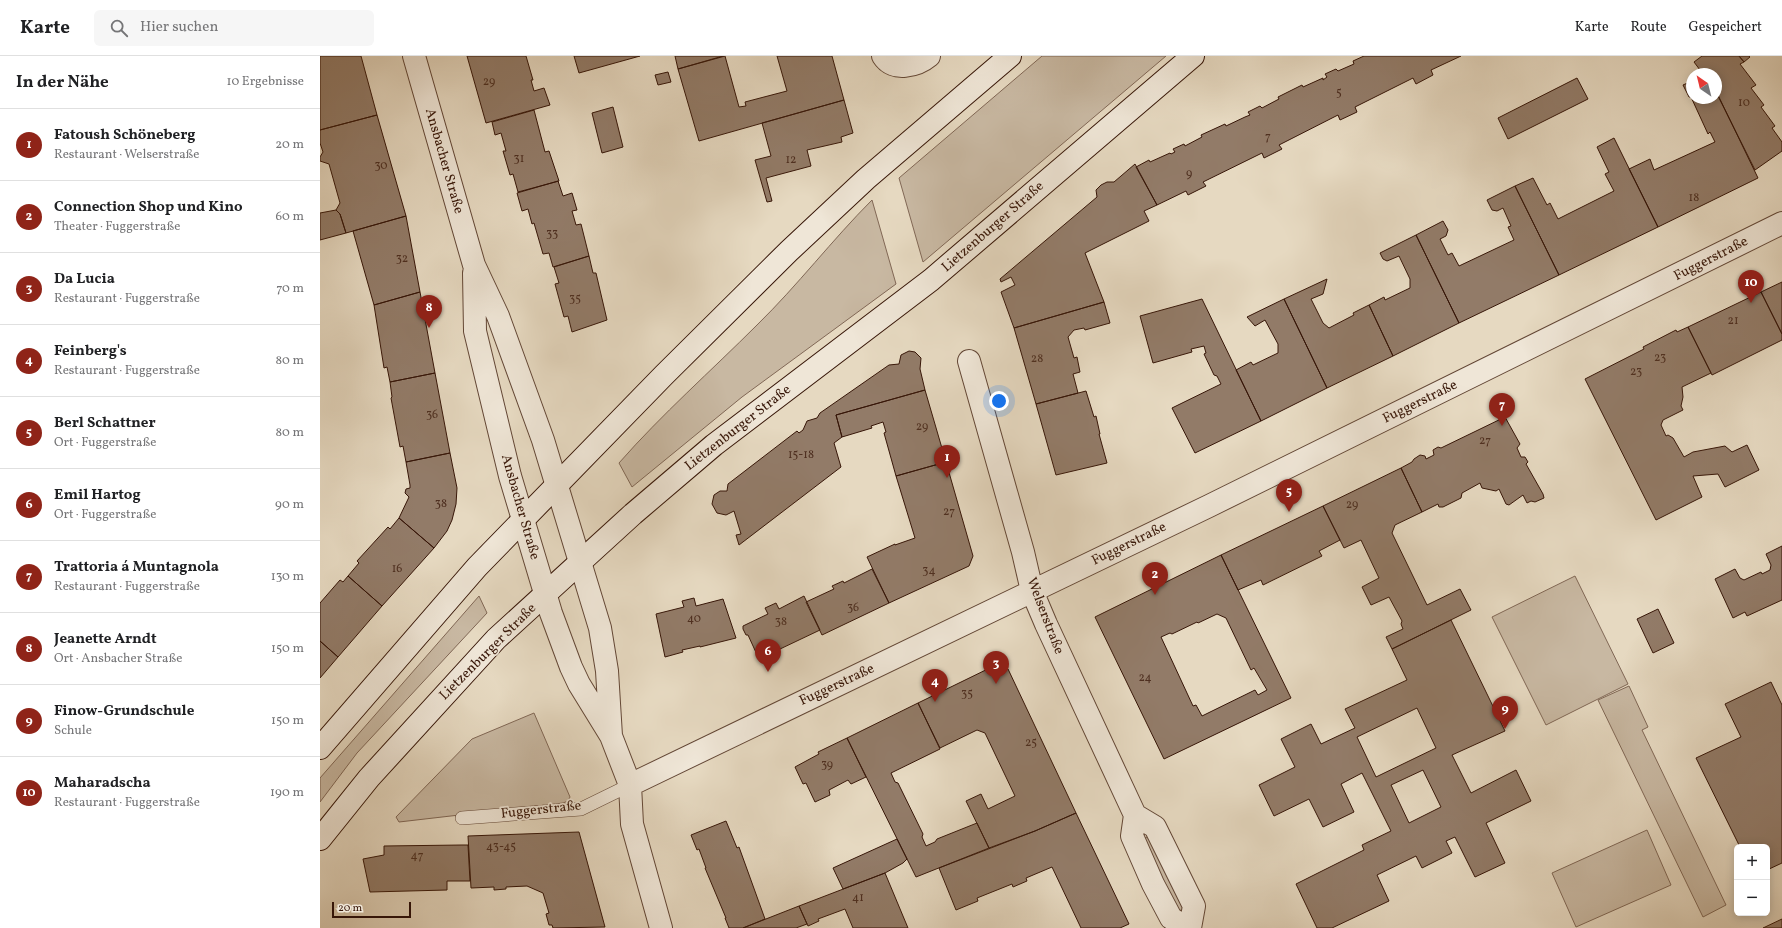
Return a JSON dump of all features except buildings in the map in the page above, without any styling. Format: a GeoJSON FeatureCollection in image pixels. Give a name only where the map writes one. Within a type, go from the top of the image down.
{"type":"FeatureCollection","features":[{"type":"Feature","properties":{"kind":"street","name":"Ansbacher Straße"},"geometry":{"type":"LineString","coordinates":[[414,56],[474,265],[500,324],[543,440],[579,564],[600,628],[607,671],[612,736]]}},
{"type":"Feature","properties":{"kind":"street"},"geometry":{"type":"LineString","coordinates":[[888,60],[908,66],[923,61],[929,56]]}},
{"type":"Feature","properties":{"kind":"street"},"geometry":{"type":"LineString","coordinates":[[320,748],[471,575],[556,485],[664,375],[789,252],[866,179],[1010,56]]}},
{"type":"Feature","properties":{"kind":"street","name":"Lietzenburger Straße"},"geometry":{"type":"LineString","coordinates":[[320,839],[369,778],[496,640],[633,514],[714,445],[926,284],[1193,56]]}},
{"type":"Feature","properties":{"kind":"street","name":"Fuggerstraße"},"geometry":{"type":"LineString","coordinates":[[630,785],[1476,375],[1782,223]]}},
{"type":"Feature","properties":{"kind":"street","name":"Ansbacher Straße"},"geometry":{"type":"LineString","coordinates":[[474,265],[475,331],[505,456],[546,594],[579,684],[612,736],[630,785],[632,824],[661,928]]}},
{"type":"Feature","properties":{"kind":"street","name":"Welserstraße"},"geometry":{"type":"LineString","coordinates":[[969,361],[1023,552],[1032,591],[1135,815]]}},
{"type":"Feature","properties":{"kind":"street"},"geometry":{"type":"LineString","coordinates":[[1186,928],[1171,918],[1153,884],[1132,836],[1135,815],[1155,827],[1194,906],[1190,928]]}},
{"type":"Feature","properties":{"kind":"lane","name":"Fuggerstraße"},"geometry":{"type":"LineString","coordinates":[[462,818],[581,809],[630,785]]}},
{"type":"Feature","properties":{"kind":"shaded area"},"geometry":{"type":"Polygon","coordinates":[[[1042,56],[1166,56],[923,262],[899,178],[1042,56]]]}},
{"type":"Feature","properties":{"kind":"shaded area"},"geometry":{"type":"Polygon","coordinates":[[[872,200],[896,284],[742,397],[632,487],[619,463],[669,410],[772,310],[872,200]]]}},
{"type":"Feature","properties":{"kind":"shaded area"},"geometry":{"type":"Polygon","coordinates":[[[1575,576],[1628,684],[1546,725],[1492,617],[1575,576]]]}},
{"type":"Feature","properties":{"kind":"shaded area"},"geometry":{"type":"Polygon","coordinates":[[[479,596],[487,613],[357,753],[320,802],[320,778],[479,596]]]}},
{"type":"Feature","properties":{"kind":"shaded area"},"geometry":{"type":"Polygon","coordinates":[[[1629,686],[1648,727],[1642,730],[1726,905],[1703,917],[1598,700],[1629,686]]]}},
{"type":"Feature","properties":{"kind":"shaded area"},"geometry":{"type":"Polygon","coordinates":[[[534,713],[570,797],[568,801],[563,803],[399,822],[396,817],[472,739],[534,713]]]}},
{"type":"Feature","properties":{"kind":"shaded area"},"geometry":{"type":"Polygon","coordinates":[[[1647,830],[1671,885],[1576,927],[1552,873],[1647,830]]]}},
{"type":"Feature","properties":{"kind":"shaded area"},"geometry":{"type":"Polygon","coordinates":[[[1146,837],[1155,841],[1183,897],[1182,914],[1169,904],[1143,847],[1146,837]]]}},
{"type":"Feature","properties":{"kind":"place","name":"Maharadscha"},"geometry":{"type":"Point","coordinates":[1751,303]}},
{"type":"Feature","properties":{"kind":"place","name":"Jeanette Arndt"},"geometry":{"type":"Point","coordinates":[429,328]}},
{"type":"Feature","properties":{"kind":"place","name":"Trattoria á Muntagnola"},"geometry":{"type":"Point","coordinates":[1502,426]}},
{"type":"Feature","properties":{"kind":"place","name":"Fatoush Schöneberg"},"geometry":{"type":"Point","coordinates":[947,478]}},
{"type":"Feature","properties":{"kind":"place","name":"Berl Schattner"},"geometry":{"type":"Point","coordinates":[1289,512]}},
{"type":"Feature","properties":{"kind":"place","name":"Connection Shop und Kino"},"geometry":{"type":"Point","coordinates":[1155,595]}},
{"type":"Feature","properties":{"kind":"place","name":"Emil Hartog"},"geometry":{"type":"Point","coordinates":[768,672]}},
{"type":"Feature","properties":{"kind":"place","name":"Da Lucia"},"geometry":{"type":"Point","coordinates":[996,684]}},
{"type":"Feature","properties":{"kind":"place","name":"Feinberg's"},"geometry":{"type":"Point","coordinates":[935,702]}},
{"type":"Feature","properties":{"kind":"place","name":"Finow-Grundschule"},"geometry":{"type":"Point","coordinates":[1505,729]}}]}
